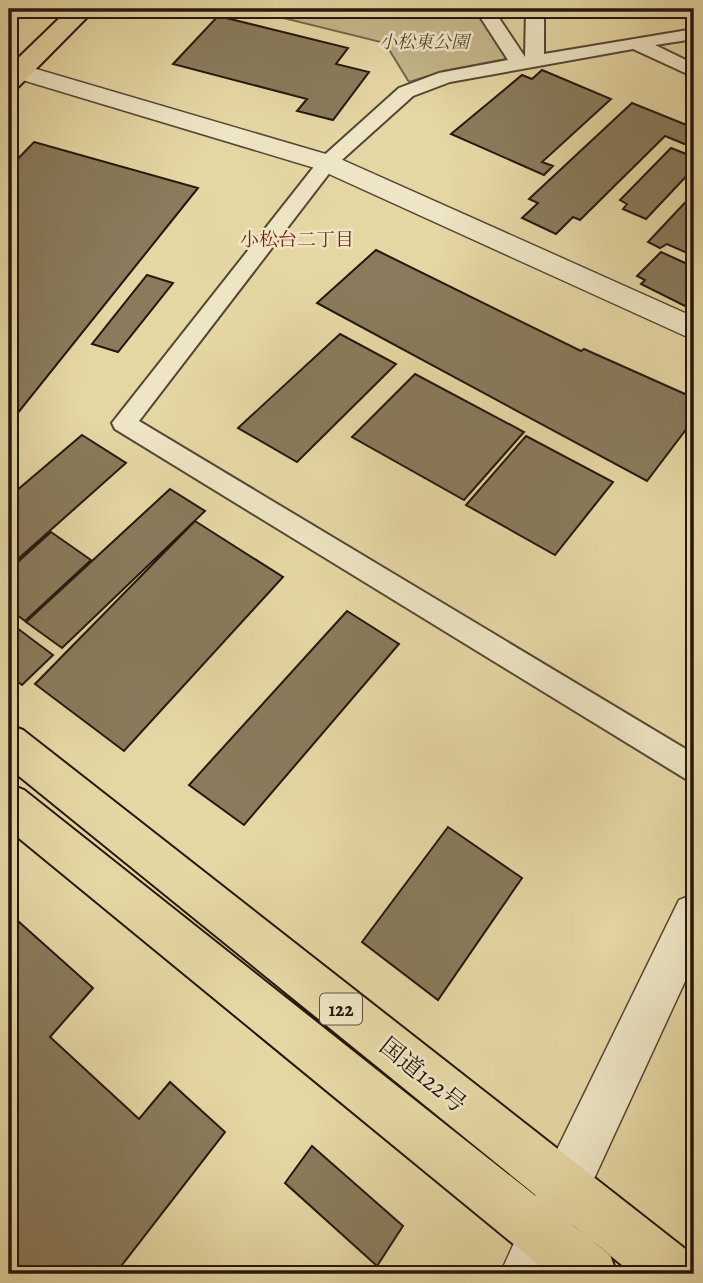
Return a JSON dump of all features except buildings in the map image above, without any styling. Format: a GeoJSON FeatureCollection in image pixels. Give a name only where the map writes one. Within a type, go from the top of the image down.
{"type":"FeatureCollection","features":[{"type":"Feature","properties":{"kind":"main road"},"geometry":{"type":"LineString","coordinates":[[11,69],[58,9]]}},
{"type":"Feature","properties":{"kind":"main road"},"geometry":{"type":"LineString","coordinates":[[11,69],[83,9]]}},
{"type":"Feature","properties":{"kind":"main road","name":"国道122号"},"geometry":{"type":"LineString","coordinates":[[9,743],[674,1274]]}},
{"type":"Feature","properties":{"kind":"main road","name":"122"},"geometry":{"type":"LineString","coordinates":[[9,804],[534,1254],[591,1274]]}},
{"type":"Feature","properties":{"kind":"street"},"geometry":{"type":"LineString","coordinates":[[484,9],[527,62]]}},
{"type":"Feature","properties":{"kind":"street"},"geometry":{"type":"LineString","coordinates":[[527,62],[535,9]]}},
{"type":"Feature","properties":{"kind":"street"},"geometry":{"type":"LineString","coordinates":[[694,34],[446,77],[406,92],[327,163],[124,423],[694,771]]}},
{"type":"Feature","properties":{"kind":"street"},"geometry":{"type":"LineString","coordinates":[[635,43],[694,71]]}},
{"type":"Feature","properties":{"kind":"street"},"geometry":{"type":"LineString","coordinates":[[11,69],[327,163],[694,329]]}},
{"type":"Feature","properties":{"kind":"street"},"geometry":{"type":"LineString","coordinates":[[534,1254],[694,915]]}},
{"type":"Feature","properties":{"kind":"green space","name":"小松東公園"},"geometry":{"type":"Polygon","coordinates":[[[247,9],[479,9],[512,58],[444,71],[409,82],[385,43],[247,9]]]}},
{"type":"Feature","properties":{"kind":"district","name":"小松台二丁目"},"geometry":{"type":"Point","coordinates":[297,239]}}]}
